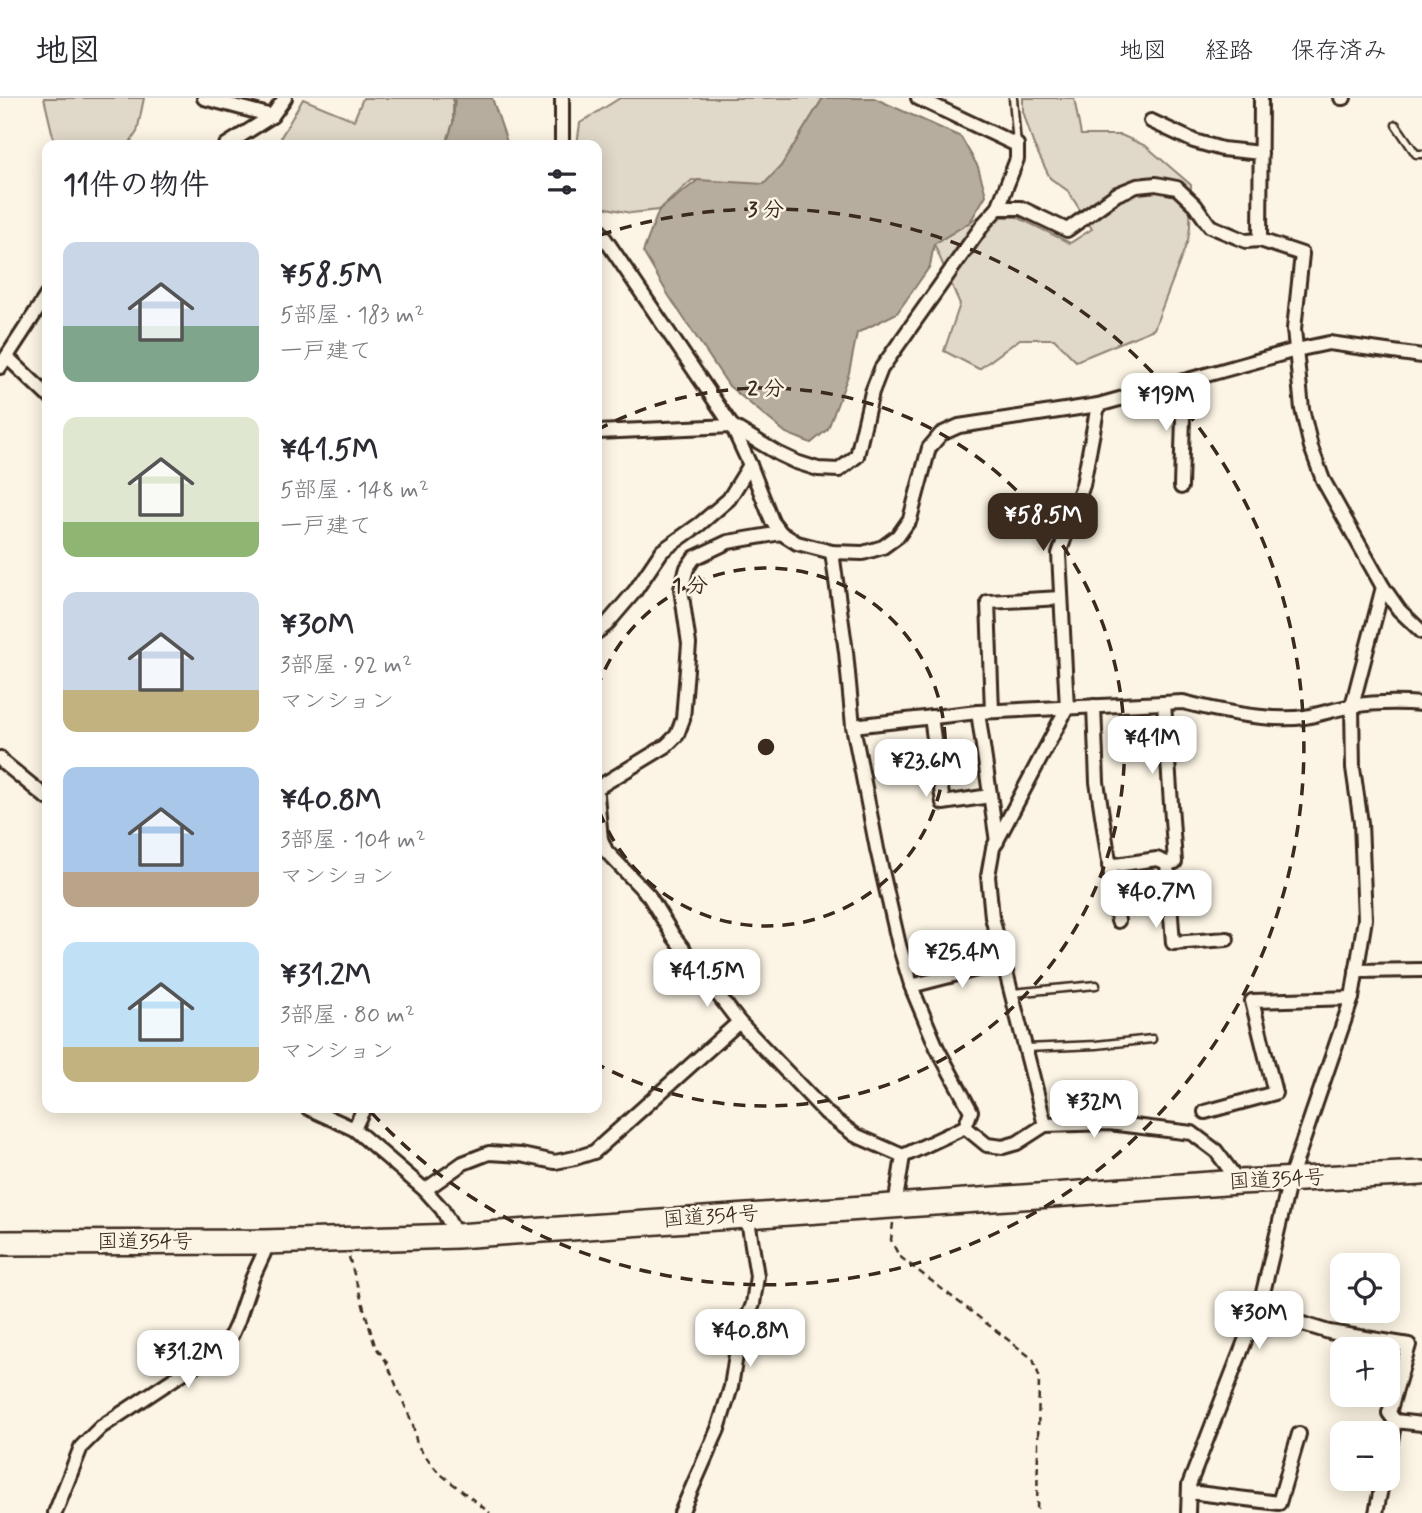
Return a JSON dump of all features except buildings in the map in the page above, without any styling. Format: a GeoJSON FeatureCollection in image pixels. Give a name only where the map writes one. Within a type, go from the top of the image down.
{"type":"FeatureCollection","features":[{"type":"Feature","properties":{"kind":"highway","name":"国道354号"},"geometry":{"type":"LineString","coordinates":[[0,1243],[264,1242],[457,1236],[747,1214],[1239,1182],[1422,1173]]}},
{"type":"Feature","properties":{"kind":"street"},"geometry":{"type":"LineString","coordinates":[[204,98],[272,116]]}},
{"type":"Feature","properties":{"kind":"street"},"geometry":{"type":"LineString","coordinates":[[234,140],[272,116],[285,98]]}},
{"type":"Feature","properties":{"kind":"street"},"geometry":{"type":"LineString","coordinates":[[562,98],[562,140]]}},
{"type":"Feature","properties":{"kind":"street"},"geometry":{"type":"LineString","coordinates":[[602,432],[732,426],[779,454],[818,468],[839,470],[857,456],[872,392],[881,369],[985,222],[998,208],[1017,159],[1017,145],[918,98]]}},
{"type":"Feature","properties":{"kind":"street"},"geometry":{"type":"LineString","coordinates":[[1260,240],[1261,98]]}},
{"type":"Feature","properties":{"kind":"street"},"geometry":{"type":"LineString","coordinates":[[1152,121],[1194,141],[1222,149],[1261,153]]}},
{"type":"Feature","properties":{"kind":"street"},"geometry":{"type":"LineString","coordinates":[[998,208],[1021,208],[1067,230],[1117,194],[1137,186],[1156,184],[1177,188],[1195,205],[1210,226],[1246,241],[1260,240],[1303,254],[1294,329],[1302,409],[1311,447],[1323,480],[1383,587],[1399,610],[1422,632]]}},
{"type":"Feature","properties":{"kind":"street"},"geometry":{"type":"LineString","coordinates":[[602,233],[732,426],[772,520],[781,533],[797,543],[832,552],[863,553],[883,547],[898,536],[910,519],[929,448],[941,434],[959,426],[1098,405],[1329,343],[1422,356]]}},
{"type":"Feature","properties":{"kind":"street"},"geometry":{"type":"LineString","coordinates":[[42,303],[2,364],[42,392]]}},
{"type":"Feature","properties":{"kind":"street"},"geometry":{"type":"LineString","coordinates":[[1181,487],[1184,381]]}},
{"type":"Feature","properties":{"kind":"street"},"geometry":{"type":"LineString","coordinates":[[1045,1125],[992,917],[988,876],[993,848],[1067,708],[1059,554],[1083,485],[1098,405]]}},
{"type":"Feature","properties":{"kind":"street"},"geometry":{"type":"LineString","coordinates":[[602,628],[635,591],[662,551],[729,499],[750,465]]}},
{"type":"Feature","properties":{"kind":"street"},"geometry":{"type":"LineString","coordinates":[[602,785],[666,746],[677,735],[683,719],[689,644],[681,589],[687,568],[694,558],[728,542],[781,533]]}},
{"type":"Feature","properties":{"kind":"street"},"geometry":{"type":"LineString","coordinates":[[832,552],[853,726],[899,944],[911,986],[937,1048],[971,1111],[965,1127],[904,1157]]}},
{"type":"Feature","properties":{"kind":"street"},"geometry":{"type":"LineString","coordinates":[[1188,1513],[1189,1485],[1262,1297],[1290,1179],[1352,998],[1365,919],[1361,823],[1353,768],[1352,706],[1383,587]]}},
{"type":"Feature","properties":{"kind":"street"},"geometry":{"type":"LineString","coordinates":[[997,842],[990,796],[985,711],[988,602],[1061,598]]}},
{"type":"Feature","properties":{"kind":"street"},"geometry":{"type":"LineString","coordinates":[[853,726],[985,711],[1183,702],[1209,709],[1268,717],[1303,717],[1352,706],[1390,702],[1422,704]]}},
{"type":"Feature","properties":{"kind":"street"},"geometry":{"type":"LineString","coordinates":[[1109,866],[1157,859],[1167,863],[1175,862],[1164,703]]}},
{"type":"Feature","properties":{"kind":"street"},"geometry":{"type":"LineString","coordinates":[[1094,706],[1097,782],[1118,921]]}},
{"type":"Feature","properties":{"kind":"street"},"geometry":{"type":"LineString","coordinates":[[931,717],[943,803],[990,796]]}},
{"type":"Feature","properties":{"kind":"street"},"geometry":{"type":"LineString","coordinates":[[0,758],[42,794]]}},
{"type":"Feature","properties":{"kind":"street"},"geometry":{"type":"LineString","coordinates":[[602,850],[606,851],[649,896],[674,937],[739,1022],[826,1114],[855,1135],[904,1157]]}},
{"type":"Feature","properties":{"kind":"street"},"geometry":{"type":"LineString","coordinates":[[1167,863],[1173,943],[1227,939]]}},
{"type":"Feature","properties":{"kind":"street"},"geometry":{"type":"LineString","coordinates":[[911,986],[1004,962]]}},
{"type":"Feature","properties":{"kind":"street"},"geometry":{"type":"LineString","coordinates":[[1356,971],[1422,970]]}},
{"type":"Feature","properties":{"kind":"street"},"geometry":{"type":"LineString","coordinates":[[1205,1112],[1275,1093],[1252,1001],[1352,998]]}},
{"type":"Feature","properties":{"kind":"street"},"geometry":{"type":"LineString","coordinates":[[425,1190],[463,1163],[489,1153],[521,1154],[555,1162],[594,1152],[739,1022]]}},
{"type":"Feature","properties":{"kind":"street"},"geometry":{"type":"LineString","coordinates":[[319,1113],[354,1129],[425,1190],[442,1209],[457,1236]]}},
{"type":"Feature","properties":{"kind":"street"},"geometry":{"type":"LineString","coordinates":[[354,1129],[362,1113]]}},
{"type":"Feature","properties":{"kind":"street"},"geometry":{"type":"LineString","coordinates":[[965,1127],[987,1144],[1003,1147],[1017,1143],[1045,1125],[1109,1123],[1192,1133],[1216,1150],[1239,1182]]}},
{"type":"Feature","properties":{"kind":"street"},"geometry":{"type":"LineString","coordinates":[[895,1206],[904,1157]]}},
{"type":"Feature","properties":{"kind":"street"},"geometry":{"type":"LineString","coordinates":[[681,1513],[718,1429],[731,1387],[738,1342],[753,1304],[757,1276],[747,1214]]}},
{"type":"Feature","properties":{"kind":"street"},"geometry":{"type":"LineString","coordinates":[[55,1513],[81,1447],[101,1427],[222,1347],[237,1324],[264,1253],[264,1242]]}},
{"type":"Feature","properties":{"kind":"street"},"geometry":{"type":"LineString","coordinates":[[1257,1310],[1329,1332],[1409,1345],[1389,1413],[1395,1421]]}},
{"type":"Feature","properties":{"kind":"street"},"geometry":{"type":"LineString","coordinates":[[1400,1422],[1422,1424]]}},
{"type":"Feature","properties":{"kind":"street"},"geometry":{"type":"LineString","coordinates":[[1189,1492],[1279,1503],[1299,1434]]}},
{"type":"Feature","properties":{"kind":"street"},"geometry":{"type":"LineString","coordinates":[[1376,1513],[1381,1491]]}},
{"type":"Feature","properties":{"kind":"lane"},"geometry":{"type":"LineString","coordinates":[[1013,98],[1017,145]]}},
{"type":"Feature","properties":{"kind":"lane"},"geometry":{"type":"LineString","coordinates":[[1396,125],[1416,153],[1422,154]]}},
{"type":"Feature","properties":{"kind":"lane"},"geometry":{"type":"LineString","coordinates":[[1012,993],[1096,985]]}},
{"type":"Feature","properties":{"kind":"lane"},"geometry":{"type":"LineString","coordinates":[[1026,1048],[1152,1039]]}},
{"type":"Feature","properties":{"kind":"path"},"geometry":{"type":"LineString","coordinates":[[131,1113],[132,1119]]}},
{"type":"Feature","properties":{"kind":"path"},"geometry":{"type":"LineString","coordinates":[[895,1206],[891,1240],[899,1256],[1033,1359],[1040,1376],[1037,1513]]}},
{"type":"Feature","properties":{"kind":"path"},"geometry":{"type":"LineString","coordinates":[[345,1240],[375,1346],[386,1361],[413,1425],[417,1445],[438,1472],[490,1513]]}},
{"type":"Feature","properties":{"kind":"shaded area"},"geometry":{"type":"Polygon","coordinates":[[[44,98],[144,98],[137,132],[131,140],[54,140],[44,98]]]}},
{"type":"Feature","properties":{"kind":"shaded area"},"geometry":{"type":"Polygon","coordinates":[[[363,98],[453,98],[453,123],[448,140],[283,140],[281,137],[303,99],[354,120],[363,98]]]}},
{"type":"Feature","properties":{"kind":"shaded area"},"geometry":{"type":"Polygon","coordinates":[[[455,98],[492,98],[506,140],[448,140],[453,123],[455,98]]]}},
{"type":"Feature","properties":{"kind":"shaded area"},"geometry":{"type":"Polygon","coordinates":[[[620,98],[823,98],[777,173],[764,185],[692,180],[659,210],[631,213],[602,207],[602,140],[578,140],[580,123],[620,98]]]}},
{"type":"Feature","properties":{"kind":"shaded area"},"geometry":{"type":"Polygon","coordinates":[[[823,98],[874,98],[961,137],[978,167],[986,195],[970,222],[934,244],[930,266],[897,313],[857,333],[849,373],[828,429],[811,443],[786,433],[729,386],[643,252],[659,210],[698,180],[764,184],[781,166],[823,98]]]}},
{"type":"Feature","properties":{"kind":"shaded area"},"geometry":{"type":"Polygon","coordinates":[[[1023,98],[1074,98],[1081,135],[1121,135],[1146,146],[1191,185],[1188,240],[1154,329],[1076,361],[1054,339],[1020,339],[979,369],[944,351],[960,304],[934,244],[978,217],[1017,217],[1070,243],[1092,229],[1068,191],[1050,178],[1033,143],[1023,111],[1023,98]]]}}]}
